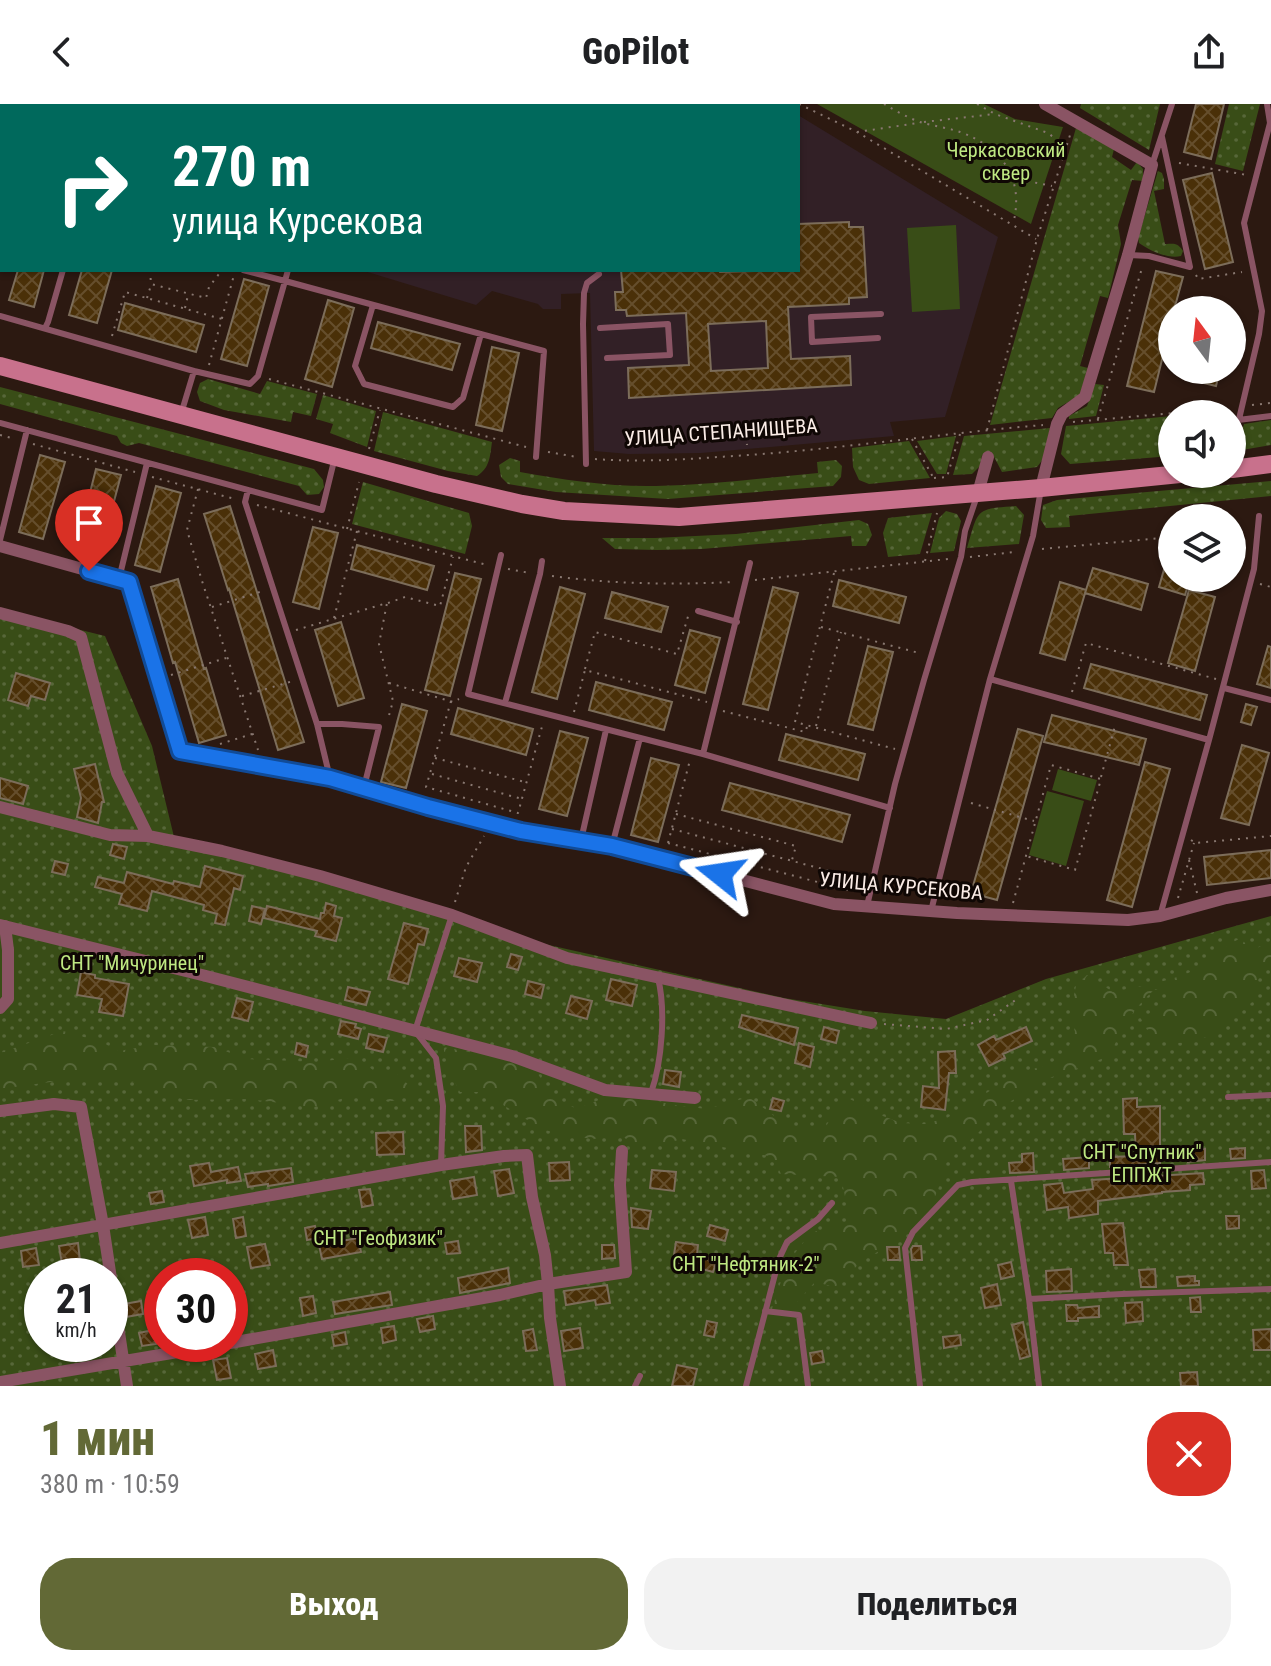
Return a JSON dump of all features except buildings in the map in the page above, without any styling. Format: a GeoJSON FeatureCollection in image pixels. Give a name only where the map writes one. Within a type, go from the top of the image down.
{"type":"FeatureCollection","features":[{"type":"Feature","properties":{"kind":"street"},"geometry":{"type":"LineString","coordinates":[[1041,488],[1057,424],[1062,414],[1085,397],[1152,165],[1052,106]]}},
{"type":"Feature","properties":{"kind":"street"},"geometry":{"type":"LineString","coordinates":[[0,366],[436,484],[564,511],[679,517],[1158,476]]}},
{"type":"Feature","properties":{"kind":"street"},"geometry":{"type":"LineString","coordinates":[[978,493],[988,457]]}},
{"type":"Feature","properties":{"kind":"street"},"geometry":{"type":"LineString","coordinates":[[1246,467],[1271,464]]}},
{"type":"Feature","properties":{"kind":"street"},"geometry":{"type":"LineString","coordinates":[[0,543],[119,579]]}},
{"type":"Feature","properties":{"kind":"street","name":"УЛИЦА КУРСЕКОВА"},"geometry":{"type":"LineString","coordinates":[[119,579],[129,582],[180,751],[330,778],[521,831],[612,846],[834,904],[868,901],[931,911],[1128,920],[1160,916],[1271,890]]}},
{"type":"Feature","properties":{"kind":"street"},"geometry":{"type":"LineString","coordinates":[[0,613],[81,637],[117,773],[148,836]]}},
{"type":"Feature","properties":{"kind":"street"},"geometry":{"type":"LineString","coordinates":[[0,807],[110,835],[148,836],[222,851],[452,915],[567,958],[871,1023]]}},
{"type":"Feature","properties":{"kind":"street"},"geometry":{"type":"LineString","coordinates":[[0,1008],[8,999],[8,950],[2,926],[512,1056],[605,1090],[695,1098]]}},
{"type":"Feature","properties":{"kind":"street"},"geometry":{"type":"LineString","coordinates":[[0,1111],[54,1104],[81,1107],[108,1258]]}},
{"type":"Feature","properties":{"kind":"street"},"geometry":{"type":"LineString","coordinates":[[248,1340],[626,1272],[620,1198],[622,1151]]}},
{"type":"Feature","properties":{"kind":"street"},"geometry":{"type":"LineString","coordinates":[[0,1243],[441,1165],[527,1155],[532,1197],[545,1255],[560,1386]]}},
{"type":"Feature","properties":{"kind":"street"},"geometry":{"type":"LineString","coordinates":[[0,1382],[123,1362],[127,1386]]}},
{"type":"Feature","properties":{"kind":"lane"},"geometry":{"type":"LineString","coordinates":[[1152,165],[1172,104]]}},
{"type":"Feature","properties":{"kind":"lane"},"geometry":{"type":"LineString","coordinates":[[1244,400],[1262,311],[1244,223],[1270,123],[1267,104]]}},
{"type":"Feature","properties":{"kind":"lane"},"geometry":{"type":"LineString","coordinates":[[1128,255],[1190,267],[1162,137]]}},
{"type":"Feature","properties":{"kind":"lane"},"geometry":{"type":"LineString","coordinates":[[45,328],[62,272]]}},
{"type":"Feature","properties":{"kind":"lane"},"geometry":{"type":"LineString","coordinates":[[251,272],[544,351],[536,453]]}},
{"type":"Feature","properties":{"kind":"lane"},"geometry":{"type":"LineString","coordinates":[[0,316],[250,384],[258,376],[287,272]]}},
{"type":"Feature","properties":{"kind":"lane"},"geometry":{"type":"LineString","coordinates":[[586,461],[584,293],[587,283],[599,274]]}},
{"type":"Feature","properties":{"kind":"lane"},"geometry":{"type":"LineString","coordinates":[[373,305],[355,366],[364,384],[453,407],[463,398],[481,334]]}},
{"type":"Feature","properties":{"kind":"lane"},"geometry":{"type":"LineString","coordinates":[[878,338],[812,342],[811,317],[881,314]]}},
{"type":"Feature","properties":{"kind":"lane"},"geometry":{"type":"LineString","coordinates":[[600,328],[668,324],[670,355],[607,358]]}},
{"type":"Feature","properties":{"kind":"lane"},"geometry":{"type":"LineString","coordinates":[[181,414],[194,371]]}},
{"type":"Feature","properties":{"kind":"lane"},"geometry":{"type":"LineString","coordinates":[[1246,419],[1271,416]]}},
{"type":"Feature","properties":{"kind":"lane"},"geometry":{"type":"LineString","coordinates":[[0,423],[322,510],[335,456]]}},
{"type":"Feature","properties":{"kind":"lane"},"geometry":{"type":"LineString","coordinates":[[0,543],[27,430]]}},
{"type":"Feature","properties":{"kind":"lane"},"geometry":{"type":"LineString","coordinates":[[119,579],[147,463]]}},
{"type":"Feature","properties":{"kind":"lane"},"geometry":{"type":"LineString","coordinates":[[931,911],[990,679],[1033,536],[1041,488]]}},
{"type":"Feature","properties":{"kind":"lane"},"geometry":{"type":"LineString","coordinates":[[248,490],[245,502],[317,724],[330,778]]}},
{"type":"Feature","properties":{"kind":"lane"},"geometry":{"type":"LineString","coordinates":[[868,901],[904,751],[978,493]]}},
{"type":"Feature","properties":{"kind":"lane"},"geometry":{"type":"LineString","coordinates":[[1160,916],[1254,569],[1259,516]]}},
{"type":"Feature","properties":{"kind":"lane"},"geometry":{"type":"LineString","coordinates":[[501,555],[468,694],[692,751],[890,808]]}},
{"type":"Feature","properties":{"kind":"lane"},"geometry":{"type":"LineString","coordinates":[[505,703],[542,561]]}},
{"type":"Feature","properties":{"kind":"lane"},"geometry":{"type":"LineString","coordinates":[[703,754],[750,563]]}},
{"type":"Feature","properties":{"kind":"lane"},"geometry":{"type":"LineString","coordinates":[[698,611],[737,622]]}},
{"type":"Feature","properties":{"kind":"lane"},"geometry":{"type":"LineString","coordinates":[[990,679],[1209,740]]}},
{"type":"Feature","properties":{"kind":"lane"},"geometry":{"type":"LineString","coordinates":[[1225,685],[1271,700]]}},
{"type":"Feature","properties":{"kind":"lane"},"geometry":{"type":"LineString","coordinates":[[317,724],[379,727],[363,789]]}},
{"type":"Feature","properties":{"kind":"lane"},"geometry":{"type":"LineString","coordinates":[[581,840],[606,730]]}},
{"type":"Feature","properties":{"kind":"lane"},"geometry":{"type":"LineString","coordinates":[[612,846],[640,738]]}},
{"type":"Feature","properties":{"kind":"lane"},"geometry":{"type":"LineString","coordinates":[[441,1165],[443,1106],[436,1058],[415,1031],[452,915]]}},
{"type":"Feature","properties":{"kind":"lane"},"geometry":{"type":"LineString","coordinates":[[651,1094],[662,1040],[658,978]]}},
{"type":"Feature","properties":{"kind":"lane"},"geometry":{"type":"LineString","coordinates":[[1228,1097],[1271,1095]]}},
{"type":"Feature","properties":{"kind":"lane"},"geometry":{"type":"LineString","coordinates":[[920,1386],[905,1248],[913,1232],[958,1185],[1271,1162]]}},
{"type":"Feature","properties":{"kind":"lane"},"geometry":{"type":"LineString","coordinates":[[1011,1181],[1039,1386]]}},
{"type":"Feature","properties":{"kind":"lane"},"geometry":{"type":"LineString","coordinates":[[746,1386],[779,1259],[787,1242],[818,1219],[832,1203]]}},
{"type":"Feature","properties":{"kind":"lane"},"geometry":{"type":"LineString","coordinates":[[1029,1299],[1271,1289]]}},
{"type":"Feature","properties":{"kind":"lane"},"geometry":{"type":"LineString","coordinates":[[765,1311],[799,1315],[808,1386]]}},
{"type":"Feature","properties":{"kind":"lane"},"geometry":{"type":"LineString","coordinates":[[635,1386],[640,1376]]}},
{"type":"Feature","properties":{"kind":"path"},"geometry":{"type":"LineString","coordinates":[[800,104],[857,132],[1037,239]]}},
{"type":"Feature","properties":{"kind":"path"},"geometry":{"type":"LineString","coordinates":[[884,104],[921,122],[980,140],[1012,173],[1027,181],[1053,187]]}},
{"type":"Feature","properties":{"kind":"path"},"geometry":{"type":"LineString","coordinates":[[977,104],[995,114],[1048,133],[1066,146]]}},
{"type":"Feature","properties":{"kind":"path"},"geometry":{"type":"LineString","coordinates":[[857,132],[995,114]]}},
{"type":"Feature","properties":{"kind":"path"},"geometry":{"type":"LineString","coordinates":[[987,430],[1037,239],[1075,120]]}},
{"type":"Feature","properties":{"kind":"path"},"geometry":{"type":"LineString","coordinates":[[1168,161],[1256,176]]}},
{"type":"Feature","properties":{"kind":"path"},"geometry":{"type":"LineString","coordinates":[[1012,173],[1017,210],[1013,225]]}},
{"type":"Feature","properties":{"kind":"path"},"geometry":{"type":"LineString","coordinates":[[1098,420],[1145,256]]}},
{"type":"Feature","properties":{"kind":"path"},"geometry":{"type":"LineString","coordinates":[[1190,267],[1198,279],[1253,270]]}},
{"type":"Feature","properties":{"kind":"path"},"geometry":{"type":"LineString","coordinates":[[147,298],[150,272]]}},
{"type":"Feature","properties":{"kind":"path"},"geometry":{"type":"LineString","coordinates":[[151,284],[206,298],[209,287],[220,272]]}},
{"type":"Feature","properties":{"kind":"path"},"geometry":{"type":"LineString","coordinates":[[207,374],[234,272]]}},
{"type":"Feature","properties":{"kind":"path"},"geometry":{"type":"LineString","coordinates":[[109,347],[125,292],[222,319]]}},
{"type":"Feature","properties":{"kind":"path"},"geometry":{"type":"LineString","coordinates":[[185,309],[189,294]]}},
{"type":"Feature","properties":{"kind":"path","name":"УЛИЦА СТЕПАНИЩЕВА"},"geometry":{"type":"LineString","coordinates":[[258,376],[536,453],[586,461],[762,455],[1158,414]]}},
{"type":"Feature","properties":{"kind":"path","name":"УЛИЦА СТЕПАНИЩЕВА"},"geometry":{"type":"LineString","coordinates":[[1246,406],[1271,403]]}},
{"type":"Feature","properties":{"kind":"path"},"geometry":{"type":"LineString","coordinates":[[369,449],[380,409]]}},
{"type":"Feature","properties":{"kind":"path"},"geometry":{"type":"LineString","coordinates":[[745,428],[747,445]]}},
{"type":"Feature","properties":{"kind":"path"},"geometry":{"type":"LineString","coordinates":[[934,478],[947,477],[960,433]]}},
{"type":"Feature","properties":{"kind":"path"},"geometry":{"type":"LineString","coordinates":[[0,435],[499,568],[581,580],[680,585],[746,581],[1158,538]]}},
{"type":"Feature","properties":{"kind":"path"},"geometry":{"type":"LineString","coordinates":[[347,529],[360,481]]}},
{"type":"Feature","properties":{"kind":"path"},"geometry":{"type":"LineString","coordinates":[[198,489],[187,530],[264,766]]}},
{"type":"Feature","properties":{"kind":"path"},"geometry":{"type":"LineString","coordinates":[[334,619],[357,531]]}},
{"type":"Feature","properties":{"kind":"path"},"geometry":{"type":"LineString","coordinates":[[287,633],[405,597],[440,606],[453,556]]}},
{"type":"Feature","properties":{"kind":"path"},"geometry":{"type":"LineString","coordinates":[[835,571],[795,722],[904,751]]}},
{"type":"Feature","properties":{"kind":"path"},"geometry":{"type":"LineString","coordinates":[[211,607],[273,588]]}},
{"type":"Feature","properties":{"kind":"path"},"geometry":{"type":"LineString","coordinates":[[379,727],[388,719],[393,701],[379,644],[387,603]]}},
{"type":"Feature","properties":{"kind":"path"},"geometry":{"type":"LineString","coordinates":[[572,721],[595,632],[677,654],[688,613],[698,611]]}},
{"type":"Feature","properties":{"kind":"path"},"geometry":{"type":"LineString","coordinates":[[820,626],[931,656]]}},
{"type":"Feature","properties":{"kind":"path"},"geometry":{"type":"LineString","coordinates":[[816,727],[841,632]]}},
{"type":"Feature","properties":{"kind":"path"},"geometry":{"type":"LineString","coordinates":[[1069,701],[1086,643],[1225,685]]}},
{"type":"Feature","properties":{"kind":"path"},"geometry":{"type":"LineString","coordinates":[[158,679],[227,657]]}},
{"type":"Feature","properties":{"kind":"path"},"geometry":{"type":"LineString","coordinates":[[585,670],[805,732],[807,725]]}},
{"type":"Feature","properties":{"kind":"path"},"geometry":{"type":"LineString","coordinates":[[240,696],[302,678]]}},
{"type":"Feature","properties":{"kind":"path"},"geometry":{"type":"LineString","coordinates":[[388,683],[453,702],[468,694]]}},
{"type":"Feature","properties":{"kind":"path"},"geometry":{"type":"LineString","coordinates":[[451,701],[426,787],[518,813],[546,714]]}},
{"type":"Feature","properties":{"kind":"path"},"geometry":{"type":"LineString","coordinates":[[1026,856],[1075,870],[1118,714]]}},
{"type":"Feature","properties":{"kind":"path"},"geometry":{"type":"LineString","coordinates":[[215,745],[253,733]]}},
{"type":"Feature","properties":{"kind":"path"},"geometry":{"type":"LineString","coordinates":[[663,859],[692,751]]}},
{"type":"Feature","properties":{"kind":"path"},"geometry":{"type":"LineString","coordinates":[[435,758],[526,783]]}},
{"type":"Feature","properties":{"kind":"path"},"geometry":{"type":"LineString","coordinates":[[1009,915],[1051,765],[1101,779]]}},
{"type":"Feature","properties":{"kind":"path"},"geometry":{"type":"LineString","coordinates":[[430,774],[522,799]]}},
{"type":"Feature","properties":{"kind":"path"},"geometry":{"type":"LineString","coordinates":[[959,799],[1035,821]]}},
{"type":"Feature","properties":{"kind":"path"},"geometry":{"type":"LineString","coordinates":[[676,814],[796,846],[792,861]]}},
{"type":"Feature","properties":{"kind":"path"},"geometry":{"type":"LineString","coordinates":[[452,915],[466,867],[492,823]]}},
{"type":"Feature","properties":{"kind":"path"},"geometry":{"type":"LineString","coordinates":[[672,829],[872,882]]}},
{"type":"Feature","properties":{"kind":"path"},"geometry":{"type":"LineString","coordinates":[[1182,837],[1194,842],[1271,836]]}},
{"type":"Feature","properties":{"kind":"path"},"geometry":{"type":"LineString","coordinates":[[1174,912],[1194,842]]}},
{"type":"Feature","properties":{"kind":"path"},"geometry":{"type":"LineString","coordinates":[[668,843],[868,901]]}},
{"type":"Feature","properties":{"kind":"path"},"geometry":{"type":"LineString","coordinates":[[1189,859],[1199,905]]}},
{"type":"Feature","properties":{"kind":"path"},"geometry":{"type":"LineString","coordinates":[[871,1023],[946,1029],[987,1020],[1017,999]]}},
{"type":"Feature","properties":{"kind":"shaded area"},"geometry":{"type":"Polygon","coordinates":[[[800,116],[998,237],[945,417],[890,422],[894,436],[701,453],[594,451],[590,293],[561,294],[561,309],[543,309],[538,304],[492,291],[476,305],[368,272],[800,272],[800,116]]]}},
{"type":"Feature","properties":{"kind":"green space","name":"Черкасовский сквер"},"geometry":{"type":"Polygon","coordinates":[[[817,104],[984,104],[1015,119],[1063,127],[1031,224],[817,104]]]}},
{"type":"Feature","properties":{"kind":"green space"},"geometry":{"type":"Polygon","coordinates":[[[1081,104],[1160,104],[1149,150],[1080,108],[1081,104]]]}},
{"type":"Feature","properties":{"kind":"green space"},"geometry":{"type":"Polygon","coordinates":[[[1229,104],[1260,104],[1243,171],[1215,164],[1229,104]]]}},
{"type":"Feature","properties":{"kind":"green space"},"geometry":{"type":"Polygon","coordinates":[[[1076,128],[1114,149],[1112,157],[1131,170],[1137,162],[1143,169],[1143,181],[1132,180],[1118,225],[1121,244],[1108,298],[1100,296],[1080,366],[1088,368],[1080,395],[1058,408],[1052,418],[990,425],[1076,128]]]}},
{"type":"Feature","properties":{"kind":"green space"},"geometry":{"type":"Polygon","coordinates":[[[1158,171],[1164,179],[1164,189],[1154,191],[1165,244],[1179,246],[1183,251],[1181,256],[1159,254],[1139,243],[1158,171]]]}},
{"type":"Feature","properties":{"kind":"green space"},"geometry":{"type":"Polygon","coordinates":[[[956,225],[960,309],[912,312],[907,228],[956,225]]]}},
{"type":"Feature","properties":{"kind":"green space"},"geometry":{"type":"Polygon","coordinates":[[[208,379],[260,394],[267,381],[317,394],[311,416],[293,412],[291,422],[224,410],[200,401],[197,392],[200,383],[208,379]]]}},
{"type":"Feature","properties":{"kind":"green space"},"geometry":{"type":"Polygon","coordinates":[[[1095,384],[1104,385],[1096,416],[1069,419],[1069,416],[1087,406],[1095,384]]]}},
{"type":"Feature","properties":{"kind":"green space"},"geometry":{"type":"Polygon","coordinates":[[[0,387],[314,469],[323,480],[324,487],[319,494],[307,495],[299,486],[139,443],[127,446],[117,436],[0,404],[0,387]]]}},
{"type":"Feature","properties":{"kind":"green space"},"geometry":{"type":"Polygon","coordinates":[[[323,395],[376,411],[367,447],[330,433],[333,424],[316,419],[323,395]]]}},
{"type":"Feature","properties":{"kind":"green space"},"geometry":{"type":"Polygon","coordinates":[[[383,412],[492,442],[487,465],[477,476],[374,451],[383,412]]]}},
{"type":"Feature","properties":{"kind":"green space"},"geometry":{"type":"Polygon","coordinates":[[[1158,417],[1158,457],[1070,464],[1061,454],[1066,426],[1158,417]]]}},
{"type":"Feature","properties":{"kind":"green space"},"geometry":{"type":"Polygon","coordinates":[[[1271,420],[1271,445],[1246,449],[1246,424],[1271,420]]]}},
{"type":"Feature","properties":{"kind":"green space"},"geometry":{"type":"Polygon","coordinates":[[[1050,428],[1044,458],[1037,467],[1002,472],[992,453],[982,455],[980,466],[972,474],[953,475],[964,436],[1050,428]]]}},
{"type":"Feature","properties":{"kind":"green space"},"geometry":{"type":"Polygon","coordinates":[[[956,436],[946,474],[937,474],[917,441],[956,436]]]}},
{"type":"Feature","properties":{"kind":"green space"},"geometry":{"type":"Polygon","coordinates":[[[909,441],[930,478],[869,484],[859,480],[853,467],[852,448],[909,441]]]}},
{"type":"Feature","properties":{"kind":"green space"},"geometry":{"type":"Polygon","coordinates":[[[510,458],[520,461],[520,472],[639,486],[818,473],[817,462],[836,460],[842,466],[841,477],[833,486],[668,499],[556,492],[508,484],[501,477],[499,465],[510,458]]]}},
{"type":"Feature","properties":{"kind":"green space"},"geometry":{"type":"Polygon","coordinates":[[[1271,481],[1271,496],[1158,504],[1158,507],[1069,516],[1070,527],[1046,528],[1041,520],[1043,505],[1057,500],[1192,488],[1246,488],[1246,483],[1271,481]]]}},
{"type":"Feature","properties":{"kind":"green space"},"geometry":{"type":"Polygon","coordinates":[[[363,482],[469,513],[472,526],[465,554],[352,524],[363,482]]]}},
{"type":"Feature","properties":{"kind":"green space"},"geometry":{"type":"Polygon","coordinates":[[[1016,506],[1024,515],[1019,544],[967,548],[980,514],[992,508],[1016,506]]]}},
{"type":"Feature","properties":{"kind":"green space"},"geometry":{"type":"Polygon","coordinates":[[[946,511],[957,514],[961,521],[954,551],[930,553],[939,518],[946,511]]]}},
{"type":"Feature","properties":{"kind":"green space"},"geometry":{"type":"Polygon","coordinates":[[[932,513],[920,554],[888,557],[883,533],[888,518],[932,513]]]}},
{"type":"Feature","properties":{"kind":"green space"},"geometry":{"type":"Polygon","coordinates":[[[859,520],[868,524],[872,535],[866,546],[852,546],[851,536],[702,549],[615,549],[602,538],[736,534],[859,520]]]}},
{"type":"Feature","properties":{"kind":"green space"},"geometry":{"type":"Polygon","coordinates":[[[0,610],[105,636],[152,746],[175,841],[531,941],[784,998],[865,1011],[946,1019],[1046,979],[1271,916],[1271,1386],[0,1386],[0,610]]]}},
{"type":"Feature","properties":{"kind":"green space"},"geometry":{"type":"Polygon","coordinates":[[[1058,769],[1097,780],[1091,801],[1052,790],[1058,769]]]}},
{"type":"Feature","properties":{"kind":"green space"},"geometry":{"type":"Polygon","coordinates":[[[1047,791],[1084,801],[1066,866],[1029,855],[1047,791]]]}},
{"type":"Feature","properties":{"kind":"green space"},"geometry":{"type":"Polygon","coordinates":[[[1239,939],[1255,949],[1271,941],[1271,962],[1263,962],[1252,1002],[1220,1031],[1194,1042],[1153,1039],[1140,1017],[1163,1009],[1169,993],[1155,989],[1128,1020],[1109,1056],[1034,1082],[1021,1096],[995,1109],[980,1131],[946,1163],[932,1204],[912,1226],[862,1261],[835,1287],[815,1282],[771,1331],[769,1318],[787,1263],[811,1233],[850,1221],[841,1177],[781,1174],[773,1157],[682,1139],[653,1147],[632,1144],[619,1133],[594,1139],[542,1129],[482,1092],[460,1092],[443,1047],[534,1068],[553,1097],[577,1109],[611,1095],[643,1097],[672,1105],[707,1109],[749,1097],[790,1128],[809,1129],[825,1128],[844,1096],[901,1123],[924,1124],[947,1118],[1018,1073],[1047,1065],[1065,1055],[1075,1032],[1070,1013],[1076,986],[1087,975],[1113,992],[1176,978],[1192,971],[1239,939]]]}},
{"type":"Feature","properties":{"kind":"green space"},"geometry":{"type":"Polygon","coordinates":[[[63,1031],[101,1042],[119,1051],[153,1045],[214,1047],[247,1059],[317,1062],[357,1057],[374,1071],[394,1071],[418,1094],[392,1101],[355,1095],[313,1107],[248,1099],[185,1100],[131,1081],[79,1078],[0,1089],[0,1053],[63,1031]]]}},
{"type":"Feature","properties":{"kind":"route"},"geometry":{"type":"LineString","coordinates":[[89,571],[129,582],[180,751],[330,778],[521,831],[612,846],[720,874]]}},
{"type":"Feature","properties":{"kind":"park label","name":"СНТ \"Мичуринец\""},"geometry":{"type":"Point","coordinates":[132,963]}},
{"type":"Feature","properties":{"kind":"park label","name":"СНТ \"Спутник\" ЕППЖТ"},"geometry":{"type":"Point","coordinates":[1142,1164]}},
{"type":"Feature","properties":{"kind":"park label","name":"СНТ \"Геофизик\""},"geometry":{"type":"Point","coordinates":[378,1238]}},
{"type":"Feature","properties":{"kind":"park label","name":"СНТ \"Нефтяник-2\""},"geometry":{"type":"Point","coordinates":[746,1264]}}]}
